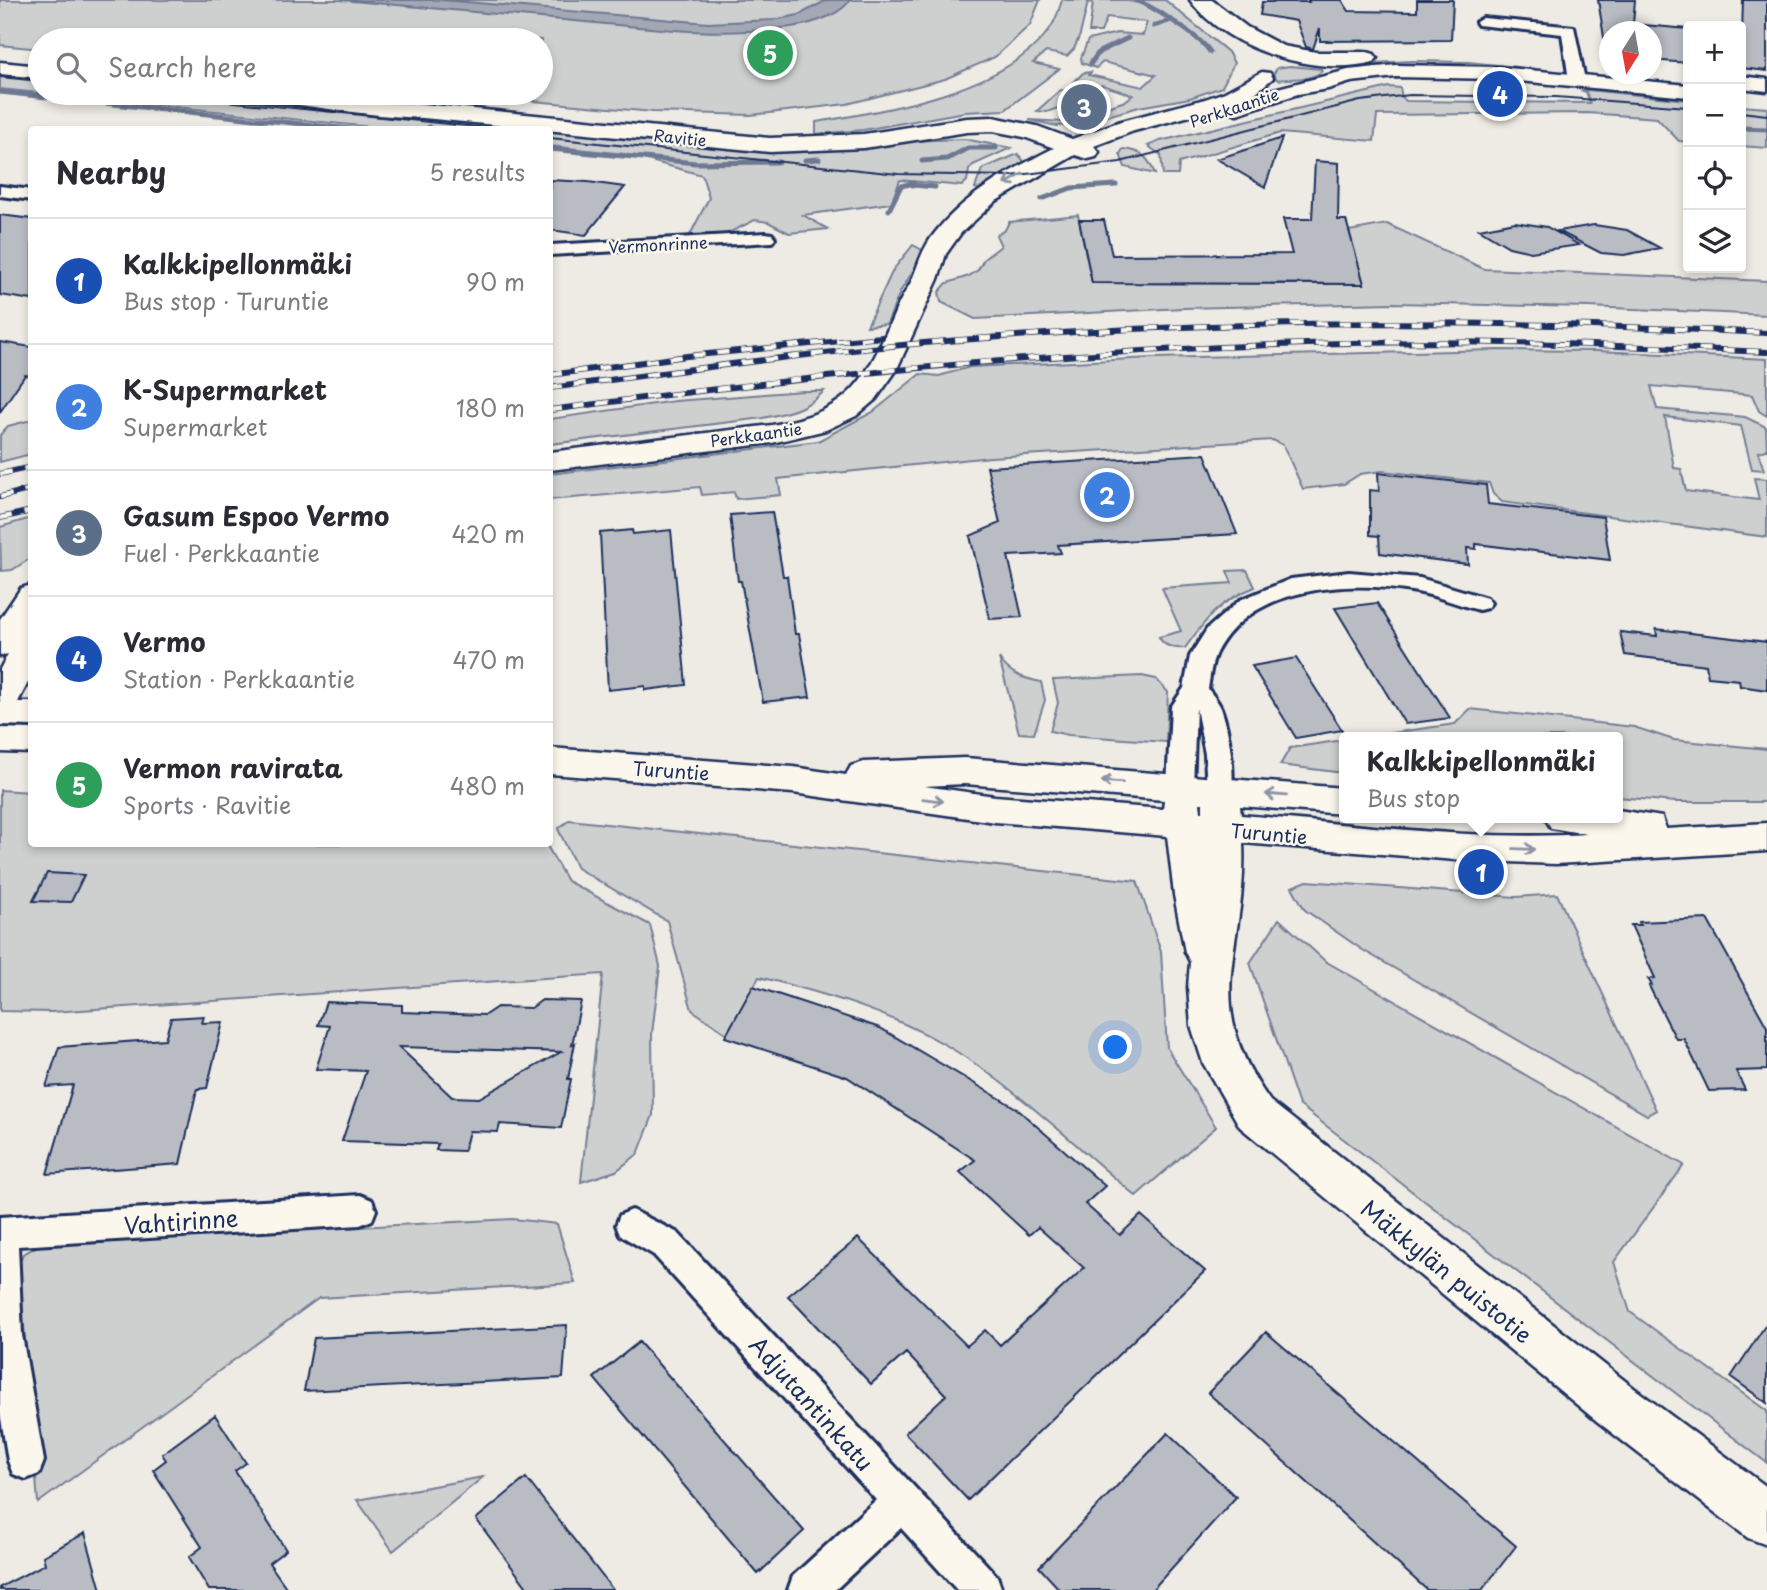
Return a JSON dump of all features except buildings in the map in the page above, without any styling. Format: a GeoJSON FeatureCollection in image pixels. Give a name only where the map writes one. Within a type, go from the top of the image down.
{"type":"FeatureCollection","features":[{"type":"Feature","properties":{"kind":"main road"},"geometry":{"type":"LineString","coordinates":[[1183,0],[1196,13],[1253,51],[1263,71],[1279,85],[1295,88]]}},
{"type":"Feature","properties":{"kind":"main road"},"geometry":{"type":"LineString","coordinates":[[1199,0],[1242,35],[1297,58],[1446,57],[1683,89]]}},
{"type":"Feature","properties":{"kind":"main road"},"geometry":{"type":"LineString","coordinates":[[1263,71],[1297,58]]}},
{"type":"Feature","properties":{"kind":"main road"},"geometry":{"type":"LineString","coordinates":[[1320,59],[1337,68],[1338,75],[1335,80]]}},
{"type":"Feature","properties":{"kind":"main road"},"geometry":{"type":"LineString","coordinates":[[0,68],[28,71]]}},
{"type":"Feature","properties":{"kind":"main road"},"geometry":{"type":"LineString","coordinates":[[1335,80],[1369,73],[1427,70],[1576,74],[1599,71]]}},
{"type":"Feature","properties":{"kind":"main road","name":"Perkkaantie"},"geometry":{"type":"LineString","coordinates":[[553,461],[783,432],[807,428],[836,415],[856,402],[875,382],[888,362],[926,278],[955,258],[989,222],[1111,131],[1235,95],[1256,84],[1263,71]]}},
{"type":"Feature","properties":{"kind":"main road"},"geometry":{"type":"LineString","coordinates":[[1662,76],[1683,78]]}},
{"type":"Feature","properties":{"kind":"main road","name":"Perkkaantie"},"geometry":{"type":"LineString","coordinates":[[1075,156],[1295,88],[1335,80]]}},
{"type":"Feature","properties":{"kind":"main road"},"geometry":{"type":"LineString","coordinates":[[1746,83],[1767,85]]}},
{"type":"Feature","properties":{"kind":"main road"},"geometry":{"type":"LineString","coordinates":[[1746,96],[1767,98]]}},
{"type":"Feature","properties":{"kind":"main road","name":"Ravitie"},"geometry":{"type":"LineString","coordinates":[[346,105],[770,145],[864,141],[967,125],[1001,125],[1039,134],[1075,156]]}},
{"type":"Feature","properties":{"kind":"main road"},"geometry":{"type":"LineString","coordinates":[[0,645],[28,601]]}},
{"type":"Feature","properties":{"kind":"main road"},"geometry":{"type":"LineString","coordinates":[[0,703],[28,648]]}},
{"type":"Feature","properties":{"kind":"main road"},"geometry":{"type":"LineString","coordinates":[[0,713],[28,714]]}},
{"type":"Feature","properties":{"kind":"main road"},"geometry":{"type":"LineString","coordinates":[[0,740],[28,741]]}},
{"type":"Feature","properties":{"kind":"main road","name":"Turuntie"},"geometry":{"type":"LineString","coordinates":[[553,761],[793,780],[995,809],[1456,846],[1556,850],[1757,837]]}},
{"type":"Feature","properties":{"kind":"main road","name":"Turuntie"},"geometry":{"type":"LineString","coordinates":[[793,780],[935,770],[1339,800]]}},
{"type":"Feature","properties":{"kind":"main road","name":"Mäkkylän puistotie"},"geometry":{"type":"LineString","coordinates":[[1180,787],[1182,825],[1193,895],[1209,968],[1211,1025],[1220,1056],[1233,1084],[1255,1114],[1605,1397],[1767,1519]]}},
{"type":"Feature","properties":{"kind":"main road","name":"Mäkkylän puistotie"},"geometry":{"type":"LineString","coordinates":[[1209,968],[1223,887],[1224,829],[1220,790]]}},
{"type":"Feature","properties":{"kind":"main road","name":"Turuntie"},"geometry":{"type":"LineString","coordinates":[[1615,823],[1757,837]]}},
{"type":"Feature","properties":{"kind":"street"},"geometry":{"type":"LineString","coordinates":[[1483,22],[1569,30],[1576,74]]}},
{"type":"Feature","properties":{"kind":"street"},"geometry":{"type":"LineString","coordinates":[[0,191],[28,194]]}},
{"type":"Feature","properties":{"kind":"street","name":"Vermonrinne"},"geometry":{"type":"LineString","coordinates":[[553,250],[766,238]]}},
{"type":"Feature","properties":{"kind":"street"},"geometry":{"type":"LineString","coordinates":[[1180,787],[1182,707],[1196,690],[1202,656],[1214,634],[1248,605],[1299,584],[1349,579],[1420,585],[1479,603]]}},
{"type":"Feature","properties":{"kind":"street"},"geometry":{"type":"LineString","coordinates":[[1196,690],[1209,709],[1218,754],[1220,790]]}},
{"type":"Feature","properties":{"kind":"street","name":"Vahtirinne"},"geometry":{"type":"LineString","coordinates":[[26,1461],[5,1335],[0,1232],[360,1210]]}},
{"type":"Feature","properties":{"kind":"street","name":"Adjutantinkatu"},"geometry":{"type":"LineString","coordinates":[[632,1226],[666,1244],[983,1590]]}},
{"type":"Feature","properties":{"kind":"street"},"geometry":{"type":"LineString","coordinates":[[807,1590],[902,1502]]}},
{"type":"Feature","properties":{"kind":"shaded area"},"geometry":{"type":"Polygon","coordinates":[[[0,0],[1040,0],[1030,25],[995,57],[945,79],[847,104],[751,115],[653,112],[553,103],[553,28],[28,28],[28,48],[0,45],[0,0]]]}},
{"type":"Feature","properties":{"kind":"shaded area"},"geometry":{"type":"Polygon","coordinates":[[[340,0],[442,0],[708,23],[773,20],[799,15],[827,0],[850,0],[837,12],[810,23],[758,31],[709,32],[340,0]]]}},
{"type":"Feature","properties":{"kind":"shaded area"},"geometry":{"type":"Polygon","coordinates":[[[1062,0],[1124,0],[1143,4],[1141,0],[1165,0],[1228,52],[1234,63],[1222,87],[1190,98],[1139,107],[1079,124],[1057,126],[1029,120],[1065,122],[1125,101],[1133,95],[1102,85],[1093,89],[1072,84],[1083,73],[1091,72],[1089,75],[1143,87],[1156,75],[1103,62],[1096,68],[1082,63],[1081,58],[1088,40],[1117,33],[1143,35],[1147,22],[1107,17],[1101,32],[1089,32],[1093,3],[1088,2],[1074,49],[1067,56],[1046,52],[1033,63],[1059,69],[1005,110],[965,112],[863,130],[816,134],[816,122],[876,112],[942,95],[1004,69],[1029,51],[1049,30],[1062,0]]]}},
{"type":"Feature","properties":{"kind":"shaded area"},"geometry":{"type":"Polygon","coordinates":[[[1468,62],[1536,69],[1455,63],[1392,67],[1372,63],[1468,62]]]}},
{"type":"Feature","properties":{"kind":"shaded area"},"geometry":{"type":"Polygon","coordinates":[[[1290,66],[1322,71],[1312,77],[1278,80],[1273,75],[1277,68],[1290,66]]]}},
{"type":"Feature","properties":{"kind":"shaded area"},"geometry":{"type":"Polygon","coordinates":[[[0,74],[28,77],[28,92],[0,89],[0,74]]]}},
{"type":"Feature","properties":{"kind":"shaded area"},"geometry":{"type":"Polygon","coordinates":[[[1389,87],[1400,88],[1406,101],[1590,103],[1583,91],[1588,90],[1683,100],[1683,141],[1679,141],[1657,118],[1587,113],[1377,115],[1374,141],[1280,133],[1179,163],[1178,175],[1163,175],[1161,155],[1148,146],[1389,87]]]}},
{"type":"Feature","properties":{"kind":"shaded area"},"geometry":{"type":"Polygon","coordinates":[[[1060,90],[1079,93],[1080,100],[1047,112],[1037,111],[1060,90]]]}},
{"type":"Feature","properties":{"kind":"shaded area"},"geometry":{"type":"Polygon","coordinates":[[[156,105],[324,105],[529,126],[361,126],[156,105]]]}},
{"type":"Feature","properties":{"kind":"shaded area"},"geometry":{"type":"Polygon","coordinates":[[[1746,106],[1767,108],[1767,148],[1746,146],[1746,106]]]}},
{"type":"Feature","properties":{"kind":"shaded area"},"geometry":{"type":"Polygon","coordinates":[[[553,128],[735,147],[964,139],[1011,148],[973,165],[967,181],[962,186],[900,180],[891,203],[803,215],[828,229],[789,233],[768,222],[755,220],[726,234],[690,235],[709,198],[702,175],[625,154],[553,146],[553,128]]]}},
{"type":"Feature","properties":{"kind":"shaded area"},"geometry":{"type":"Polygon","coordinates":[[[1123,149],[1144,156],[1155,174],[1125,167],[1120,154],[1123,149]]]}},
{"type":"Feature","properties":{"kind":"shaded area"},"geometry":{"type":"Polygon","coordinates":[[[1018,154],[1023,160],[1022,168],[983,190],[975,188],[982,169],[1018,154]]]}},
{"type":"Feature","properties":{"kind":"shaded area"},"geometry":{"type":"Polygon","coordinates":[[[1078,215],[1092,283],[1364,284],[1349,231],[1387,224],[1484,269],[1767,281],[1767,315],[1589,307],[1393,303],[1183,308],[975,319],[941,302],[939,292],[947,283],[978,270],[984,259],[1001,246],[996,235],[1005,230],[1009,222],[1078,215]]]}},
{"type":"Feature","properties":{"kind":"shaded area"},"geometry":{"type":"Polygon","coordinates":[[[913,245],[922,250],[920,260],[900,292],[887,324],[867,326],[893,270],[913,245]]]}},
{"type":"Feature","properties":{"kind":"shaded area"},"geometry":{"type":"Polygon","coordinates":[[[1497,350],[1598,351],[1767,359],[1767,416],[1759,411],[1752,395],[1651,386],[1657,409],[1745,417],[1766,427],[1767,450],[1758,452],[1764,470],[1752,469],[1741,426],[1665,417],[1674,468],[1681,469],[1686,491],[1759,500],[1754,478],[1767,479],[1767,537],[1502,502],[1493,494],[1489,483],[1382,471],[1360,474],[1344,484],[1303,489],[1283,445],[1273,440],[991,457],[778,479],[781,495],[736,499],[734,492],[702,495],[700,487],[553,500],[553,474],[818,441],[873,412],[920,374],[939,376],[970,367],[1153,358],[1497,350]]]}},
{"type":"Feature","properties":{"kind":"shaded area"},"geometry":{"type":"Polygon","coordinates":[[[824,391],[804,406],[763,418],[553,444],[553,419],[675,401],[824,391]]]}},
{"type":"Feature","properties":{"kind":"shaded area"},"geometry":{"type":"Polygon","coordinates":[[[28,421],[28,455],[0,462],[0,435],[8,426],[28,421]]]}},
{"type":"Feature","properties":{"kind":"shaded area"},"geometry":{"type":"Polygon","coordinates":[[[28,519],[28,560],[12,570],[1,571],[0,527],[28,519]]]}},
{"type":"Feature","properties":{"kind":"shaded area"},"geometry":{"type":"Polygon","coordinates":[[[1247,570],[1255,587],[1223,605],[1185,648],[1170,647],[1161,640],[1159,637],[1181,631],[1162,588],[1232,583],[1227,571],[1247,570]]]}},
{"type":"Feature","properties":{"kind":"shaded area"},"geometry":{"type":"Polygon","coordinates":[[[999,658],[1007,668],[1017,674],[1041,682],[1045,700],[1034,734],[1019,733],[999,658]]]}},
{"type":"Feature","properties":{"kind":"shaded area"},"geometry":{"type":"Polygon","coordinates":[[[1142,676],[1156,679],[1168,692],[1166,742],[1068,735],[1050,731],[1058,703],[1053,680],[1142,676]]]}},
{"type":"Feature","properties":{"kind":"shaded area"},"geometry":{"type":"Polygon","coordinates":[[[1470,709],[1634,727],[1674,740],[1767,749],[1767,802],[1676,802],[1623,797],[1623,732],[1398,732],[1455,724],[1470,709]]]}},
{"type":"Feature","properties":{"kind":"shaded area"},"geometry":{"type":"Polygon","coordinates":[[[1339,741],[1339,772],[1280,765],[1290,748],[1339,741]]]}},
{"type":"Feature","properties":{"kind":"shaded area"},"geometry":{"type":"Polygon","coordinates":[[[0,790],[28,792],[28,847],[548,847],[567,881],[650,925],[660,966],[652,1034],[653,1115],[638,1154],[616,1171],[581,1182],[603,974],[52,1012],[0,1011],[0,790]]]}},
{"type":"Feature","properties":{"kind":"shaded area"},"geometry":{"type":"Polygon","coordinates":[[[569,820],[1137,881],[1161,952],[1167,1048],[1216,1127],[1136,1196],[994,1077],[944,1044],[900,1022],[830,997],[759,977],[727,1034],[692,1010],[667,921],[577,868],[558,829],[569,820]]]}},
{"type":"Feature","properties":{"kind":"shaded area"},"geometry":{"type":"Polygon","coordinates":[[[1307,881],[1516,897],[1557,894],[1656,1110],[1647,1115],[1361,949],[1305,910],[1292,887],[1307,881]]]}},
{"type":"Feature","properties":{"kind":"shaded area"},"geometry":{"type":"Polygon","coordinates":[[[1279,919],[1325,961],[1684,1165],[1614,1262],[1630,1312],[1767,1411],[1767,1463],[1299,1105],[1250,963],[1279,919]]]}},
{"type":"Feature","properties":{"kind":"shaded area"},"geometry":{"type":"Polygon","coordinates":[[[513,1219],[557,1224],[575,1283],[319,1298],[38,1503],[23,1313],[14,1274],[23,1254],[43,1243],[513,1219]]]}},
{"type":"Feature","properties":{"kind":"shaded area"},"geometry":{"type":"Polygon","coordinates":[[[483,1477],[393,1551],[357,1500],[483,1477]]]}},
{"type":"Feature","properties":{"kind":"waterway"},"geometry":{"type":"LineString","coordinates":[[1136,0],[1187,31],[1210,52]]}},
{"type":"Feature","properties":{"kind":"waterway"},"geometry":{"type":"LineString","coordinates":[[1154,26],[1169,21]]}},
{"type":"Feature","properties":{"kind":"waterway"},"geometry":{"type":"LineString","coordinates":[[1091,63],[1099,52],[1128,38]]}},
{"type":"Feature","properties":{"kind":"waterway"},"geometry":{"type":"LineString","coordinates":[[0,92],[28,95]]}},
{"type":"Feature","properties":{"kind":"waterway"},"geometry":{"type":"LineString","coordinates":[[123,105],[321,126]]}},
{"type":"Feature","properties":{"kind":"waterway"},"geometry":{"type":"LineString","coordinates":[[1746,128],[1767,129]]}},
{"type":"Feature","properties":{"kind":"waterway"},"geometry":{"type":"LineString","coordinates":[[922,161],[947,159],[968,148],[996,148]]}},
{"type":"Feature","properties":{"kind":"waterway"},"geometry":{"type":"LineString","coordinates":[[553,149],[696,163],[779,162]]}},
{"type":"Feature","properties":{"kind":"waterway"},"geometry":{"type":"LineString","coordinates":[[805,160],[819,159]]}},
{"type":"Feature","properties":{"kind":"waterway"},"geometry":{"type":"LineString","coordinates":[[889,210],[901,186],[914,183]]}},
{"type":"Feature","properties":{"kind":"waterway"},"geometry":{"type":"LineString","coordinates":[[913,185],[935,187]]}},
{"type":"Feature","properties":{"kind":"waterway"},"geometry":{"type":"LineString","coordinates":[[1042,199],[1071,188],[1116,185]]}},
{"type":"Feature","properties":{"kind":"tram line"},"geometry":{"type":"LineString","coordinates":[[0,77],[28,80]]}},
{"type":"Feature","properties":{"kind":"tram line"},"geometry":{"type":"LineString","coordinates":[[553,138],[898,174],[1011,176],[1120,162],[1360,101],[1410,95],[1556,97],[1683,107]]}},
{"type":"Feature","properties":{"kind":"tram line"},"geometry":{"type":"LineString","coordinates":[[265,105],[467,126]]}},
{"type":"Feature","properties":{"kind":"tram line"},"geometry":{"type":"LineString","coordinates":[[1746,113],[1767,115]]}},
{"type":"Feature","properties":{"kind":"railway"},"geometry":{"type":"LineString","coordinates":[[553,388],[831,352],[1097,331],[1384,323],[1575,325],[1767,333]]}},
{"type":"Feature","properties":{"kind":"railway"},"geometry":{"type":"LineString","coordinates":[[553,375],[687,356],[882,337]]}},
{"type":"Feature","properties":{"kind":"railway"},"geometry":{"type":"LineString","coordinates":[[553,410],[833,376],[1022,359],[1212,347],[1480,342],[1767,352]]}},
{"type":"Feature","properties":{"kind":"railway"},"geometry":{"type":"LineString","coordinates":[[0,474],[28,468]]}},
{"type":"Feature","properties":{"kind":"railway"},"geometry":{"type":"LineString","coordinates":[[0,497],[28,490]]}},
{"type":"Feature","properties":{"kind":"railway"},"geometry":{"type":"LineString","coordinates":[[0,518],[28,512]]}},
{"type":"Feature","properties":{"kind":"place","name":"Vermon ravirata"},"geometry":{"type":"Point","coordinates":[770,53]}},
{"type":"Feature","properties":{"kind":"place","name":"Vermo"},"geometry":{"type":"Point","coordinates":[1500,94]}},
{"type":"Feature","properties":{"kind":"place","name":"Gasum Espoo Vermo"},"geometry":{"type":"Point","coordinates":[1084,107]}},
{"type":"Feature","properties":{"kind":"place","name":"K-Supermarket"},"geometry":{"type":"Point","coordinates":[1107,495]}},
{"type":"Feature","properties":{"kind":"place","name":"Kalkkipellonmäki"},"geometry":{"type":"Point","coordinates":[1481,872]}}]}
